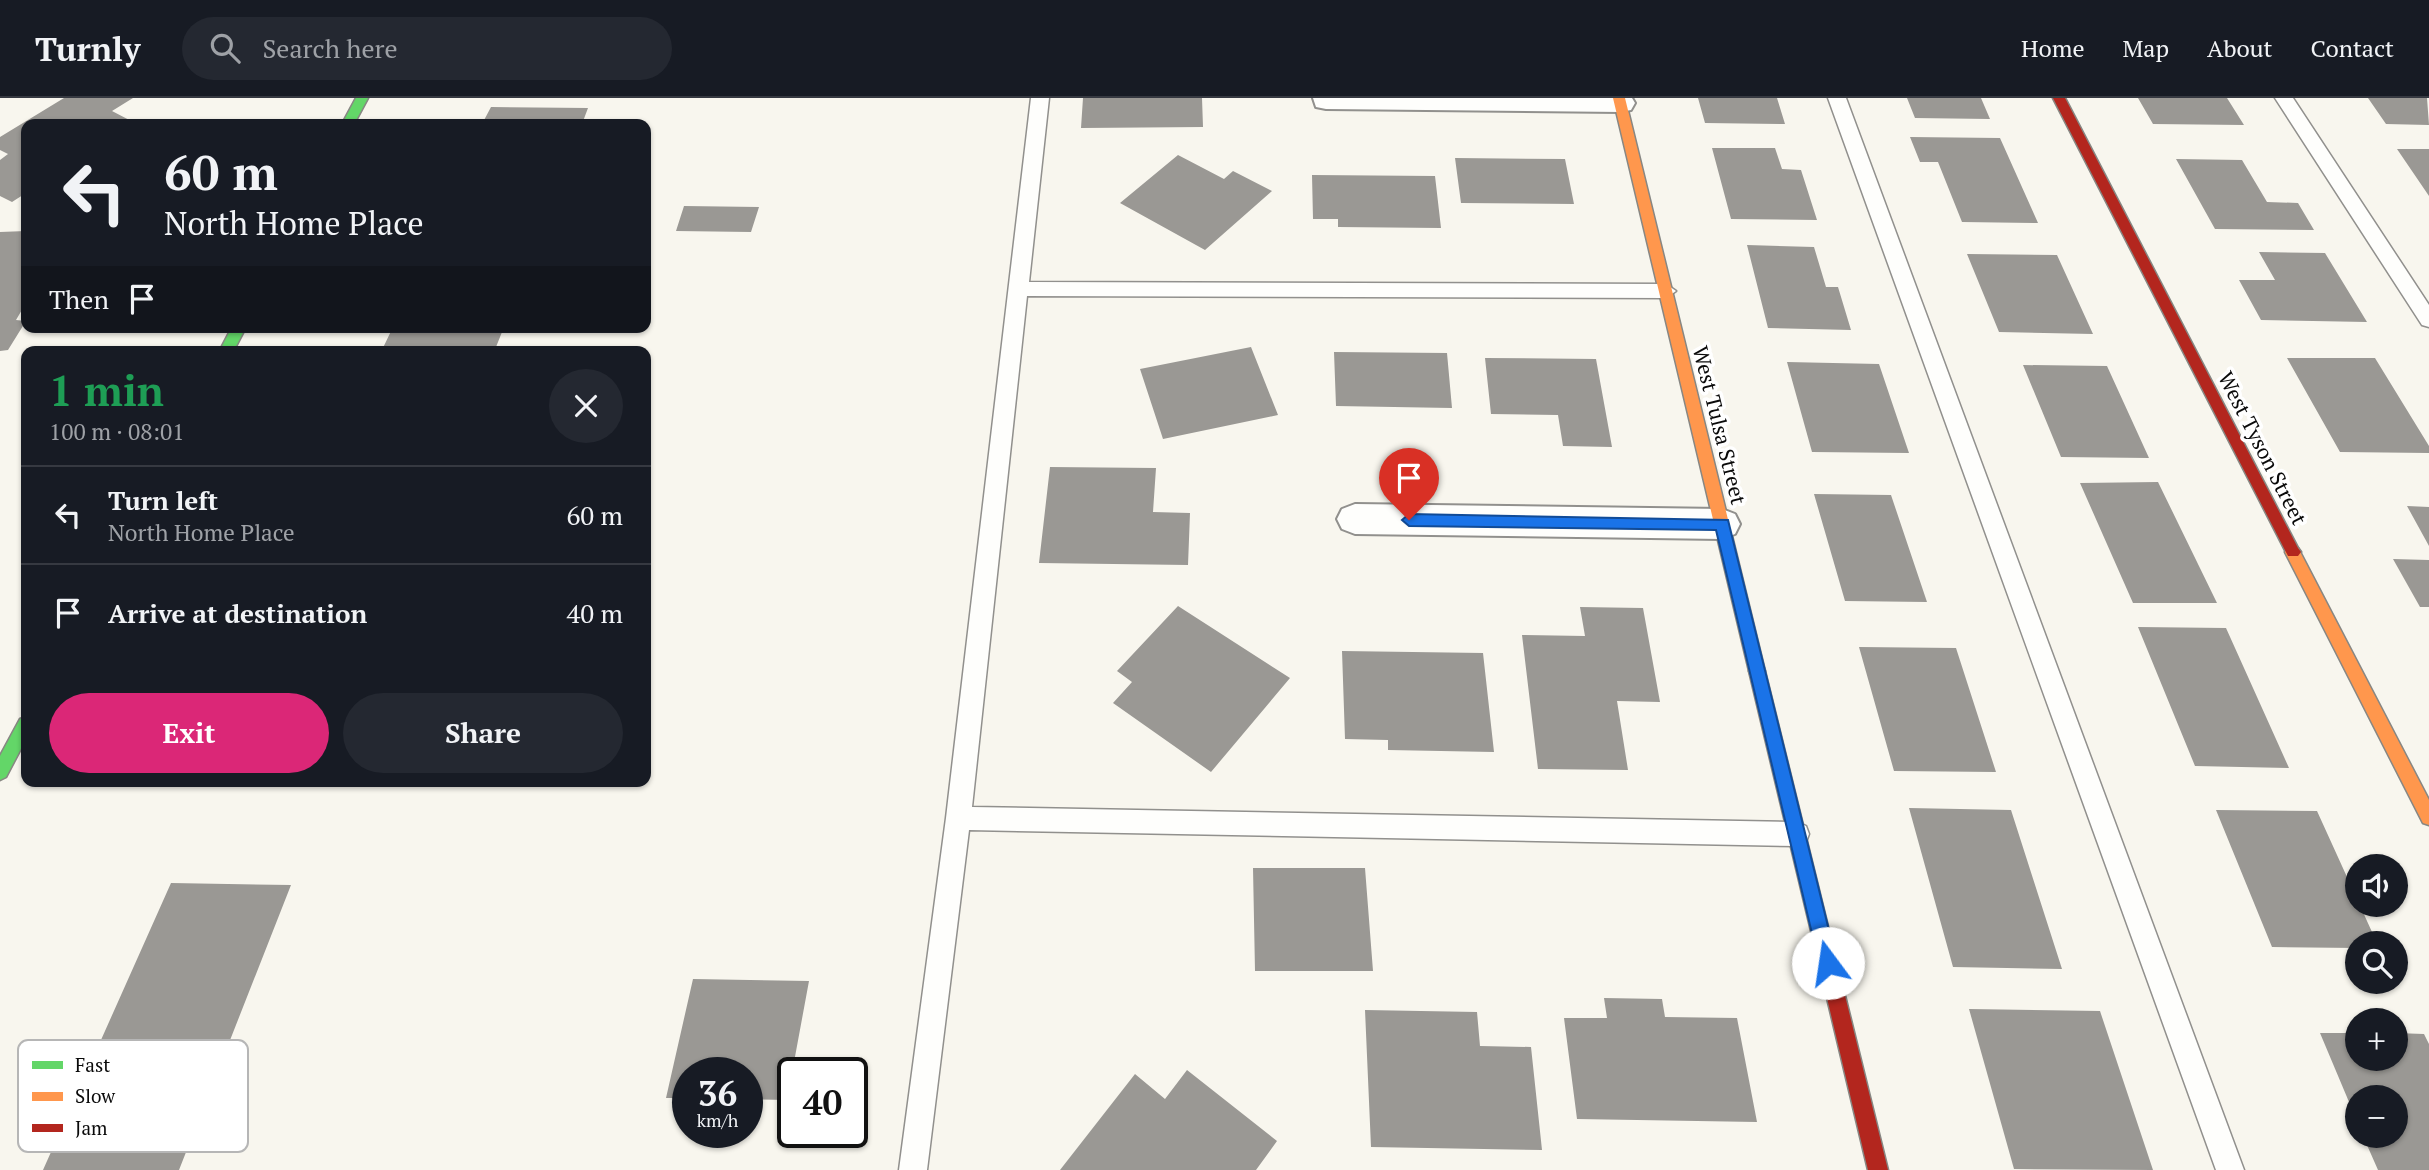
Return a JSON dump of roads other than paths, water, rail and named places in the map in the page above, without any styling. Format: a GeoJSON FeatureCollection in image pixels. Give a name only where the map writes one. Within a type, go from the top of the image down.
{"type":"FeatureCollection","features":[{"type":"Feature","properties":{"kind":"street"},"geometry":{"type":"LineString","coordinates":[[351,119],[362,98]]}},
{"type":"Feature","properties":{"kind":"street","name":"West Tyson Street"},"geometry":{"type":"LineString","coordinates":[[2059,98],[2429,817]]}},
{"type":"Feature","properties":{"kind":"street"},"geometry":{"type":"LineString","coordinates":[[1326,100],[1620,101]]}},
{"type":"Feature","properties":{"kind":"street","name":"West Tulsa Street"},"geometry":{"type":"LineString","coordinates":[[1620,101],[1878,1170]]}},
{"type":"Feature","properties":{"kind":"street"},"geometry":{"type":"LineString","coordinates":[[1355,519],[1722,524]]}},
{"type":"Feature","properties":{"kind":"street"},"geometry":{"type":"LineString","coordinates":[[0,772],[21,733]]}},
{"type":"Feature","properties":{"kind":"lane"},"geometry":{"type":"LineString","coordinates":[[913,1170],[958,818],[1040,98]]}},
{"type":"Feature","properties":{"kind":"lane"},"geometry":{"type":"LineString","coordinates":[[1837,98],[2230,1170]]}},
{"type":"Feature","properties":{"kind":"lane"},"geometry":{"type":"LineString","coordinates":[[2284,98],[2429,320]]}},
{"type":"Feature","properties":{"kind":"lane"},"geometry":{"type":"LineString","coordinates":[[1017,289],[1665,291]]}},
{"type":"Feature","properties":{"kind":"lane"},"geometry":{"type":"LineString","coordinates":[[958,818],[1797,834]]}}]}
